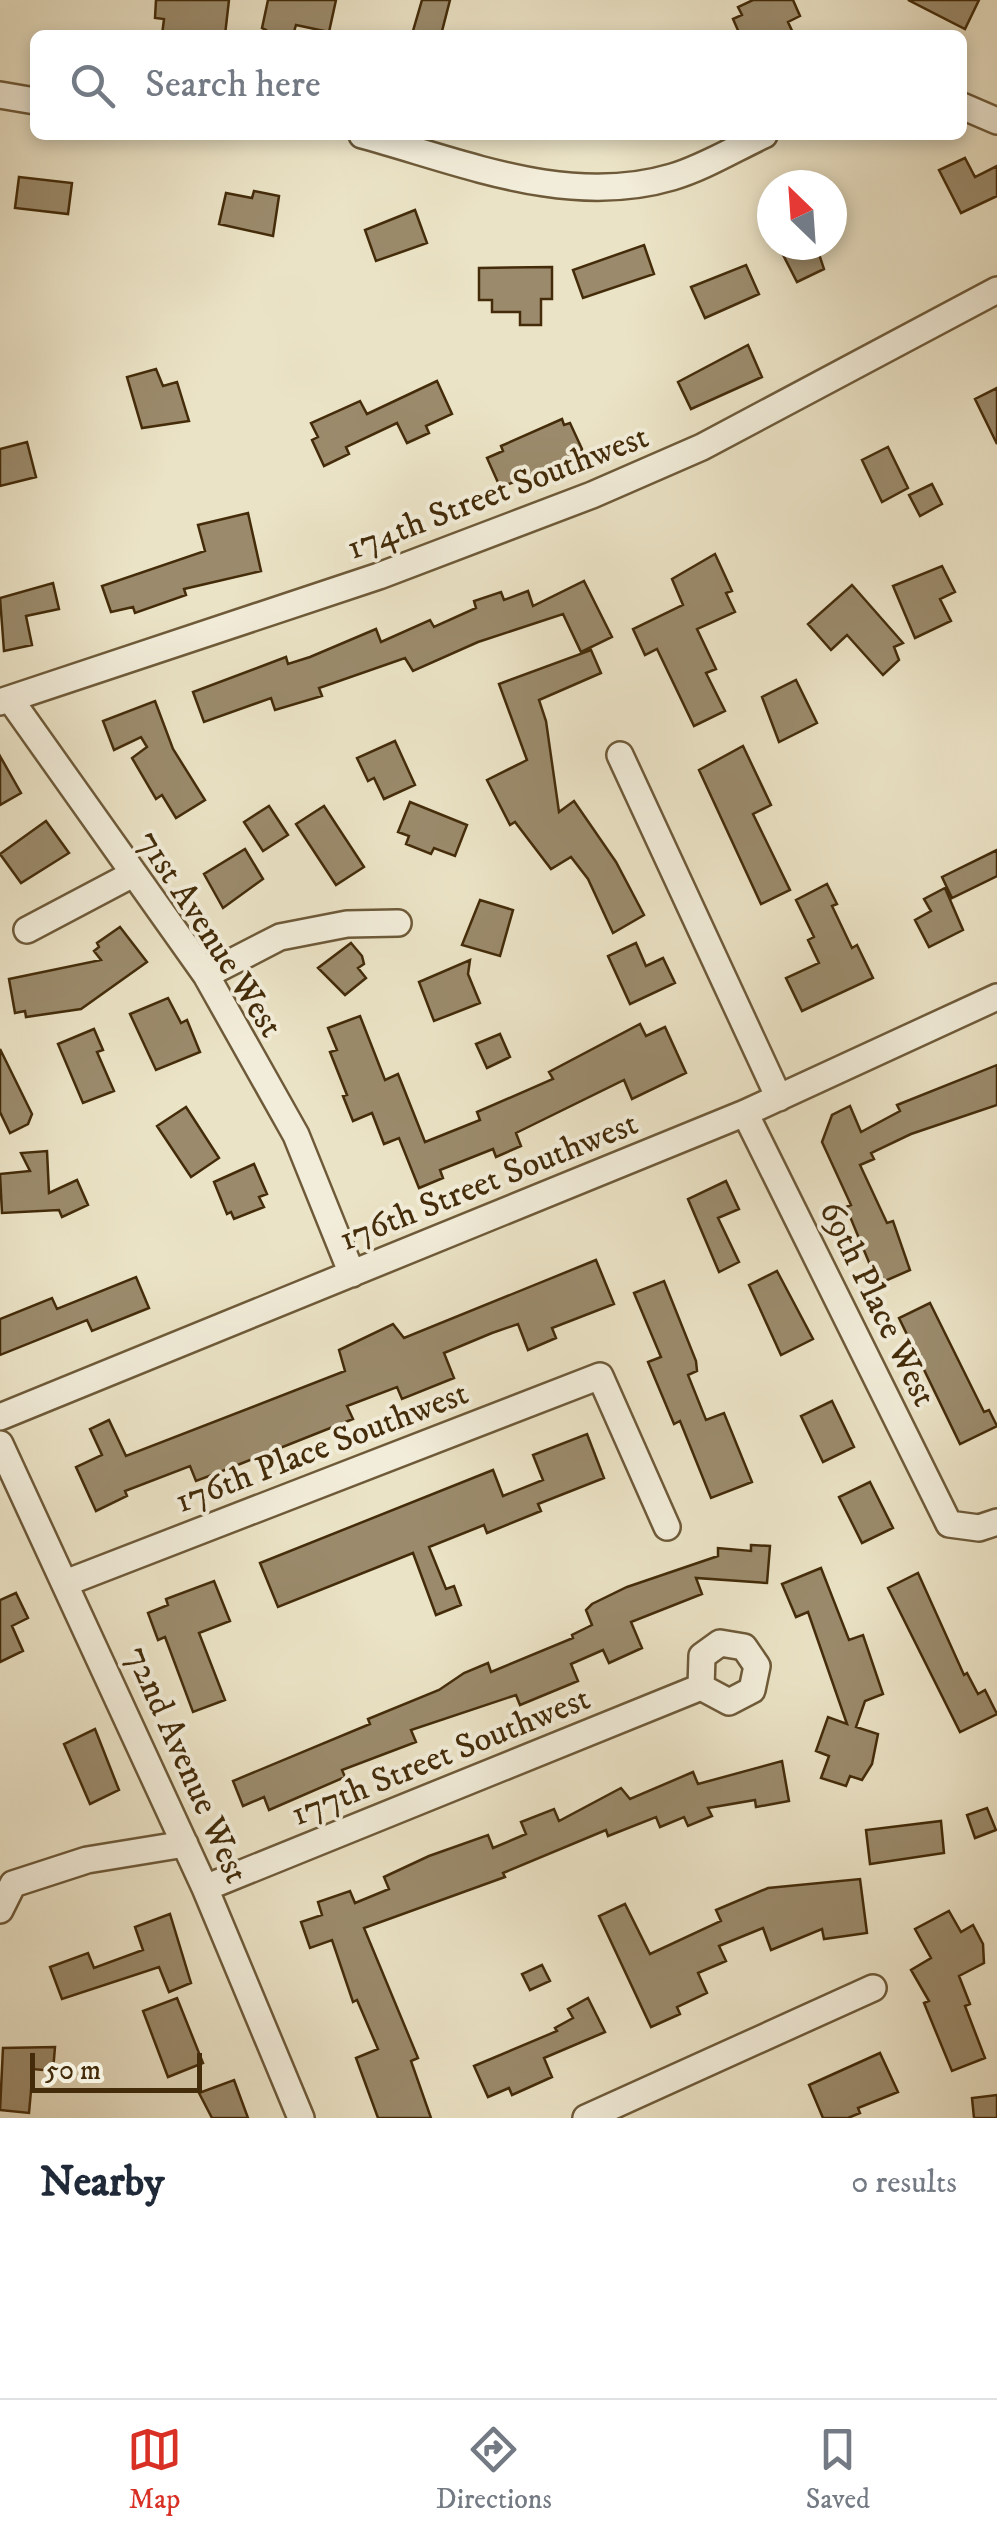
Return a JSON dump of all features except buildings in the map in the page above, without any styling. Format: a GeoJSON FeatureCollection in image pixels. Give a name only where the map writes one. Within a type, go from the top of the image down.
{"type":"FeatureCollection","features":[{"type":"Feature","properties":{"kind":"street"},"geometry":{"type":"LineString","coordinates":[[0,95],[30,100]]}},
{"type":"Feature","properties":{"kind":"street"},"geometry":{"type":"LineString","coordinates":[[967,108],[997,121]]}},
{"type":"Feature","properties":{"kind":"street"},"geometry":{"type":"LineString","coordinates":[[380,140],[554,188],[598,189],[672,177],[753,140]]}},
{"type":"Feature","properties":{"kind":"street","name":"174th Street Southwest"},"geometry":{"type":"LineString","coordinates":[[5,701],[379,576],[592,495],[702,447],[997,290]]}},
{"type":"Feature","properties":{"kind":"street","name":"71st Avenue West"},"geometry":{"type":"LineString","coordinates":[[5,701],[206,975],[296,1135],[352,1274]]}},
{"type":"Feature","properties":{"kind":"street"},"geometry":{"type":"LineString","coordinates":[[620,755],[779,1098]]}},
{"type":"Feature","properties":{"kind":"street"},"geometry":{"type":"LineString","coordinates":[[27,930],[133,874]]}},
{"type":"Feature","properties":{"kind":"street"},"geometry":{"type":"LineString","coordinates":[[206,975],[280,937],[347,924],[398,923]]}},
{"type":"Feature","properties":{"kind":"street","name":"176th Street Southwest"},"geometry":{"type":"LineString","coordinates":[[0,1417],[779,1098],[997,997]]}},
{"type":"Feature","properties":{"kind":"street","name":"69th Place West"},"geometry":{"type":"LineString","coordinates":[[745,1112],[950,1524],[978,1528],[997,1522]]}},
{"type":"Feature","properties":{"kind":"street","name":"176th Place Southwest"},"geometry":{"type":"LineString","coordinates":[[68,1582],[600,1376],[667,1527]]}},
{"type":"Feature","properties":{"kind":"street","name":"72nd Avenue West"},"geometry":{"type":"LineString","coordinates":[[0,1444],[68,1582],[206,1888],[301,2118]]}},
{"type":"Feature","properties":{"kind":"street","name":"177th Street Southwest"},"geometry":{"type":"LineString","coordinates":[[206,1888],[701,1687]]}},
{"type":"Feature","properties":{"kind":"street"},"geometry":{"type":"LineString","coordinates":[[0,1910],[7,1883],[88,1860],[185,1844]]}},
{"type":"Feature","properties":{"kind":"street"},"geometry":{"type":"LineString","coordinates":[[586,2118],[873,1988]]}}]}
